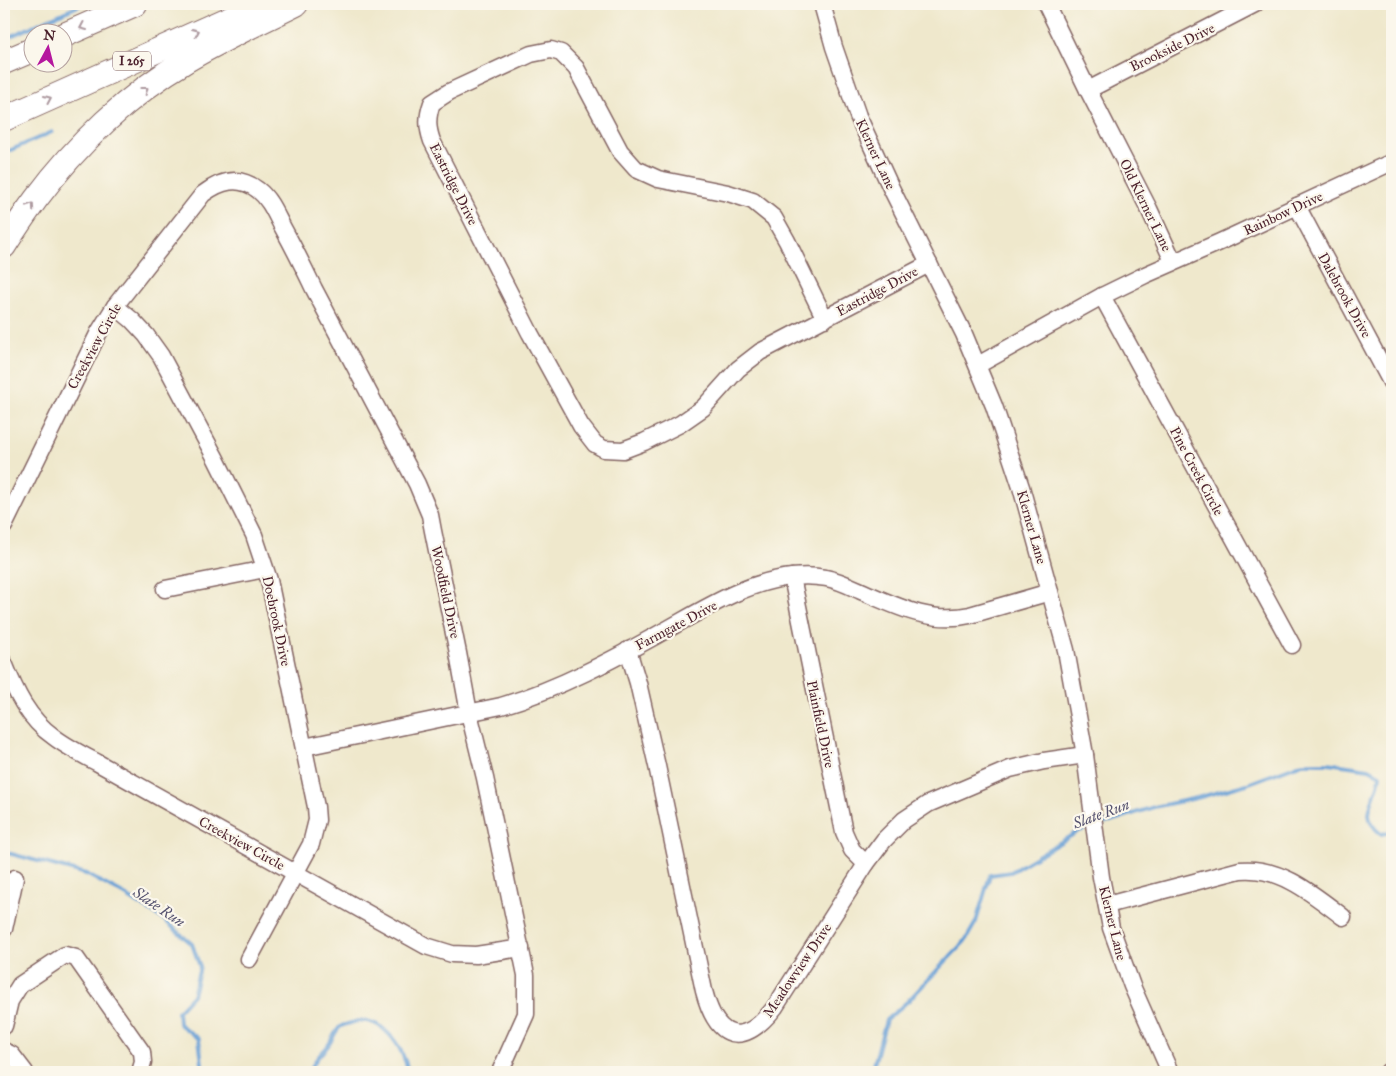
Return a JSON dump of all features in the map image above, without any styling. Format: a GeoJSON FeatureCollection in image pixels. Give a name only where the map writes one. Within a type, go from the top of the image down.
{"type":"FeatureCollection","features":[{"type":"Feature","properties":{"kind":"highway"},"geometry":{"type":"LineString","coordinates":[[72,32],[135,4]]}},
{"type":"Feature","properties":{"kind":"highway","name":"I 265"},"geometry":{"type":"LineString","coordinates":[[4,119],[261,4]]}},
{"type":"Feature","properties":{"kind":"highway"},"geometry":{"type":"LineString","coordinates":[[4,246],[36,199],[56,174],[79,148],[129,102],[187,60],[296,4]]}},
{"type":"Feature","properties":{"kind":"highway"},"geometry":{"type":"LineString","coordinates":[[4,62],[22,54]]}},
{"type":"Feature","properties":{"kind":"street","name":"Klerner Lane"},"geometry":{"type":"LineString","coordinates":[[822,4],[834,47],[858,116],[891,188],[978,365],[1021,487],[1072,681],[1111,928],[1120,956],[1170,1072]]}},
{"type":"Feature","properties":{"kind":"street","name":"Old Klerner Lane"},"geometry":{"type":"LineString","coordinates":[[978,365],[1102,296],[1173,262],[1149,209],[1046,4]]}},
{"type":"Feature","properties":{"kind":"street","name":"Brookside Drive"},"geometry":{"type":"LineString","coordinates":[[1088,90],[1255,4]]}},
{"type":"Feature","properties":{"kind":"street","name":"Eastridge Drive"},"geometry":{"type":"LineString","coordinates":[[825,319],[774,218],[753,201],[728,193],[658,180],[636,169],[620,151],[576,68],[561,53],[551,50],[531,54],[449,92],[432,103],[428,120],[432,141],[535,342],[581,426],[594,444],[604,450],[623,450],[680,424],[703,408],[738,369],[760,352],[825,319],[929,264]]}},
{"type":"Feature","properties":{"kind":"street","name":"Rainbow Drive"},"geometry":{"type":"LineString","coordinates":[[1173,262],[1392,162]]}},
{"type":"Feature","properties":{"kind":"street","name":"Woodfield Drive"},"geometry":{"type":"LineString","coordinates":[[214,186],[226,181],[249,184],[267,199],[417,484],[430,515],[469,713],[485,778],[526,976],[526,1014],[500,1072]]}},
{"type":"Feature","properties":{"kind":"street","name":"Creekview Circle"},"geometry":{"type":"LineString","coordinates":[[4,526],[78,373],[115,306],[202,194],[214,186]]}},
{"type":"Feature","properties":{"kind":"street","name":"Dalebrook Drive"},"geometry":{"type":"LineString","coordinates":[[1296,206],[1392,384]]}},
{"type":"Feature","properties":{"kind":"street","name":"Pine Creek Circle"},"geometry":{"type":"LineString","coordinates":[[1102,296],[1292,645]]}},
{"type":"Feature","properties":{"kind":"street","name":"Doebrook Drive"},"geometry":{"type":"LineString","coordinates":[[115,306],[146,335],[161,356],[254,535],[265,568],[304,746],[316,807],[312,844],[294,872],[249,959]]}},
{"type":"Feature","properties":{"kind":"street"},"geometry":{"type":"LineString","coordinates":[[165,589],[265,568]]}},
{"type":"Feature","properties":{"kind":"street","name":"Farmgate Drive"},"geometry":{"type":"LineString","coordinates":[[304,746],[501,706],[532,696],[628,650],[750,587],[792,577],[826,578],[905,609],[927,616],[942,618],[957,618],[970,615],[1050,592]]}},
{"type":"Feature","properties":{"kind":"street","name":"Plainfield Drive"},"geometry":{"type":"LineString","coordinates":[[792,577],[844,832],[852,850],[866,864]]}},
{"type":"Feature","properties":{"kind":"street","name":"Meadowview Drive"},"geometry":{"type":"LineString","coordinates":[[628,650],[638,683],[657,766],[704,991],[711,1015],[718,1025],[726,1031],[738,1034],[756,1027],[766,1019],[866,864],[894,830],[928,804],[1010,769],[1085,754]]}},
{"type":"Feature","properties":{"kind":"street","name":"Creekview Circle"},"geometry":{"type":"LineString","coordinates":[[4,663],[14,687],[30,714],[53,737],[426,946],[452,954],[476,955],[521,948]]}},
{"type":"Feature","properties":{"kind":"street"},"geometry":{"type":"LineString","coordinates":[[1107,905],[1240,870],[1255,869],[1281,876],[1319,898],[1343,917]]}},
{"type":"Feature","properties":{"kind":"street"},"geometry":{"type":"LineString","coordinates":[[4,929],[15,878]]}},
{"type":"Feature","properties":{"kind":"street"},"geometry":{"type":"LineString","coordinates":[[4,1026],[10,1001],[20,985],[65,955],[76,958],[142,1052],[143,1062],[140,1072]]}},
{"type":"Feature","properties":{"kind":"street"},"geometry":{"type":"LineString","coordinates":[[4,1051],[16,1059],[25,1072]]}},
{"type":"Feature","properties":{"kind":"street"},"geometry":{"type":"LineString","coordinates":[[1388,1072],[1392,1071]]}},
{"type":"Feature","properties":{"kind":"waterway"},"geometry":{"type":"LineString","coordinates":[[4,39],[83,4]]}},
{"type":"Feature","properties":{"kind":"waterway"},"geometry":{"type":"LineString","coordinates":[[4,153],[52,132]]}},
{"type":"Feature","properties":{"kind":"waterway","name":"Slate Run"},"geometry":{"type":"LineString","coordinates":[[1098,825],[1154,807],[1197,798],[1247,784],[1303,763],[1328,763],[1369,769],[1380,775],[1370,806],[1370,820],[1381,834],[1392,832]]}},
{"type":"Feature","properties":{"kind":"waterway","name":"Slate Run"},"geometry":{"type":"LineString","coordinates":[[872,1072],[886,1020],[908,1001],[965,941],[976,922],[990,875],[1011,872],[1079,831],[1091,827]]}},
{"type":"Feature","properties":{"kind":"waterway","name":"Slate Run"},"geometry":{"type":"LineString","coordinates":[[4,852],[86,874],[125,895],[163,919],[192,944],[200,967],[193,995],[178,1011],[179,1024],[199,1039],[203,1072]]}},
{"type":"Feature","properties":{"kind":"waterway","name":"Slate Run"},"geometry":{"type":"LineString","coordinates":[[310,1072],[315,1061],[329,1045],[341,1026],[362,1021],[372,1022],[389,1034],[401,1052],[408,1072]]}}]}
